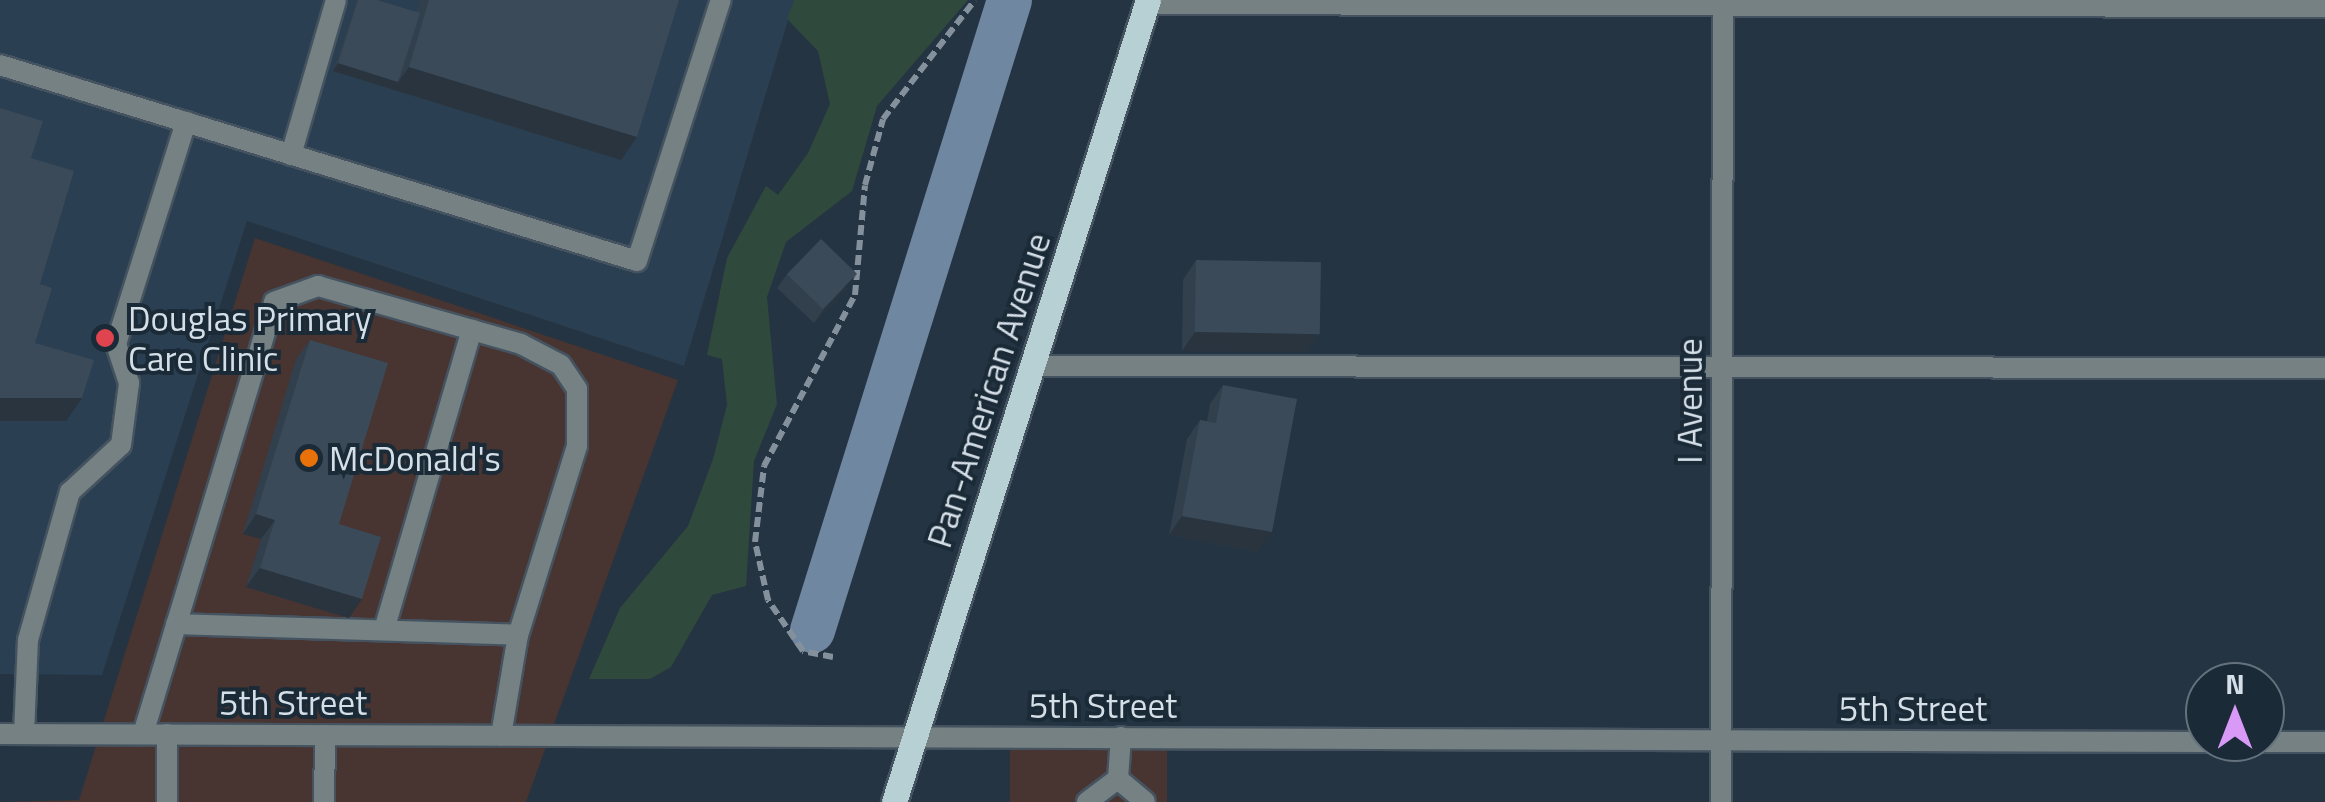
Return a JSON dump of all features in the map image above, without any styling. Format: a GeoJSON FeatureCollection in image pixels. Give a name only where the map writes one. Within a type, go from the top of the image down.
{"type":"FeatureCollection","features":[{"type":"Feature","properties":{"kind":"main road","name":"Pan-American Avenue"},"geometry":{"type":"LineString","coordinates":[[894,802],[1148,2]]}},
{"type":"Feature","properties":{"kind":"street"},"geometry":{"type":"LineString","coordinates":[[291,155],[336,0]]}},
{"type":"Feature","properties":{"kind":"street"},"geometry":{"type":"LineString","coordinates":[[0,65],[637,261],[721,0]]}},
{"type":"Feature","properties":{"kind":"street"},"geometry":{"type":"LineString","coordinates":[[1148,2],[2325,7]]}},
{"type":"Feature","properties":{"kind":"street","name":"I Avenue"},"geometry":{"type":"LineString","coordinates":[[1721,802],[1723,3]]}},
{"type":"Feature","properties":{"kind":"street"},"geometry":{"type":"LineString","coordinates":[[24,734],[28,640],[70,492],[121,445],[129,383],[116,344],[186,122]]}},
{"type":"Feature","properties":{"kind":"street"},"geometry":{"type":"LineString","coordinates":[[143,734],[274,302],[318,286],[472,330],[560,366],[577,388],[577,446],[518,635],[501,736]]}},
{"type":"Feature","properties":{"kind":"street"},"geometry":{"type":"LineString","coordinates":[[384,630],[472,330]]}},
{"type":"Feature","properties":{"kind":"street"},"geometry":{"type":"LineString","coordinates":[[1032,366],[1722,372],[2325,368]]}},
{"type":"Feature","properties":{"kind":"street"},"geometry":{"type":"LineString","coordinates":[[176,624],[518,635]]}},
{"type":"Feature","properties":{"kind":"street","name":"5th Street"},"geometry":{"type":"LineString","coordinates":[[0,734],[2185,742]]}},
{"type":"Feature","properties":{"kind":"street"},"geometry":{"type":"LineString","coordinates":[[166,734],[167,802]]}},
{"type":"Feature","properties":{"kind":"street"},"geometry":{"type":"LineString","coordinates":[[324,735],[324,802]]}},
{"type":"Feature","properties":{"kind":"street"},"geometry":{"type":"LineString","coordinates":[[1087,802],[1118,779],[1121,737]]}},
{"type":"Feature","properties":{"kind":"street"},"geometry":{"type":"LineString","coordinates":[[2285,742],[2325,742]]}},
{"type":"Feature","properties":{"kind":"street"},"geometry":{"type":"LineString","coordinates":[[1118,779],[1145,802]]}},
{"type":"Feature","properties":{"kind":"path"},"geometry":{"type":"LineString","coordinates":[[832,657],[804,651],[768,600],[755,542],[764,466],[855,296],[865,185],[883,118],[975,0]]}},
{"type":"Feature","properties":{"kind":"shaded area","name":"Douglas Primary Care Clinic"},"geometry":{"type":"Polygon","coordinates":[[[0,0],[794,0],[684,366],[247,221],[102,675],[0,674],[0,0]]]}},
{"type":"Feature","properties":{"kind":"shaded area"},"geometry":{"type":"Polygon","coordinates":[[[255,238],[678,380],[526,802],[0,802],[79,800],[255,238]]]}},
{"type":"Feature","properties":{"kind":"shaded area"},"geometry":{"type":"Polygon","coordinates":[[[1010,737],[1167,737],[1167,802],[1010,802],[1010,737]]]}},
{"type":"Feature","properties":{"kind":"green space"},"geometry":{"type":"Polygon","coordinates":[[[794,0],[968,0],[877,106],[852,191],[786,242],[767,297],[777,404],[754,461],[746,586],[712,595],[671,667],[650,679],[589,679],[620,608],[688,526],[713,459],[727,405],[722,359],[707,355],[727,258],[766,186],[778,195],[808,153],[830,104],[818,51],[787,19],[794,0]]]}},
{"type":"Feature","properties":{"kind":"building"},"geometry":{"type":"Polygon","coordinates":[[[358,0],[377,0],[420,13],[398,82],[338,63],[358,0]]]}},
{"type":"Feature","properties":{"kind":"building"},"geometry":{"type":"Polygon","coordinates":[[[429,0],[679,0],[637,137],[409,67],[429,0]]]}},
{"type":"Feature","properties":{"kind":"building"},"geometry":{"type":"Polygon","coordinates":[[[0,108],[43,121],[31,158],[74,171],[40,284],[52,288],[35,343],[94,360],[82,398],[0,398],[0,108]]]}},
{"type":"Feature","properties":{"kind":"building"},"geometry":{"type":"Polygon","coordinates":[[[821,239],[857,274],[823,309],[787,274],[821,239]]]}},
{"type":"Feature","properties":{"kind":"building"},"geometry":{"type":"Polygon","coordinates":[[[1196,260],[1321,262],[1320,334],[1195,332],[1196,260]]]}},
{"type":"Feature","properties":{"kind":"building","name":"McDonald's"},"geometry":{"type":"Polygon","coordinates":[[[310,340],[388,363],[339,524],[381,537],[362,599],[260,568],[275,520],[256,514],[310,340]]]}},
{"type":"Feature","properties":{"kind":"building"},"geometry":{"type":"Polygon","coordinates":[[[1223,385],[1297,399],[1272,532],[1182,516],[1200,420],[1216,423],[1223,385]]]}},
{"type":"Feature","properties":{"kind":"waterway"},"geometry":{"type":"LineString","coordinates":[[812,630],[1009,0]]}},
{"type":"Feature","properties":{"kind":"place","name":"Douglas Primary Care Clinic"},"geometry":{"type":"Point","coordinates":[105,338]}},
{"type":"Feature","properties":{"kind":"place","name":"McDonald's"},"geometry":{"type":"Point","coordinates":[309,458]}}]}
